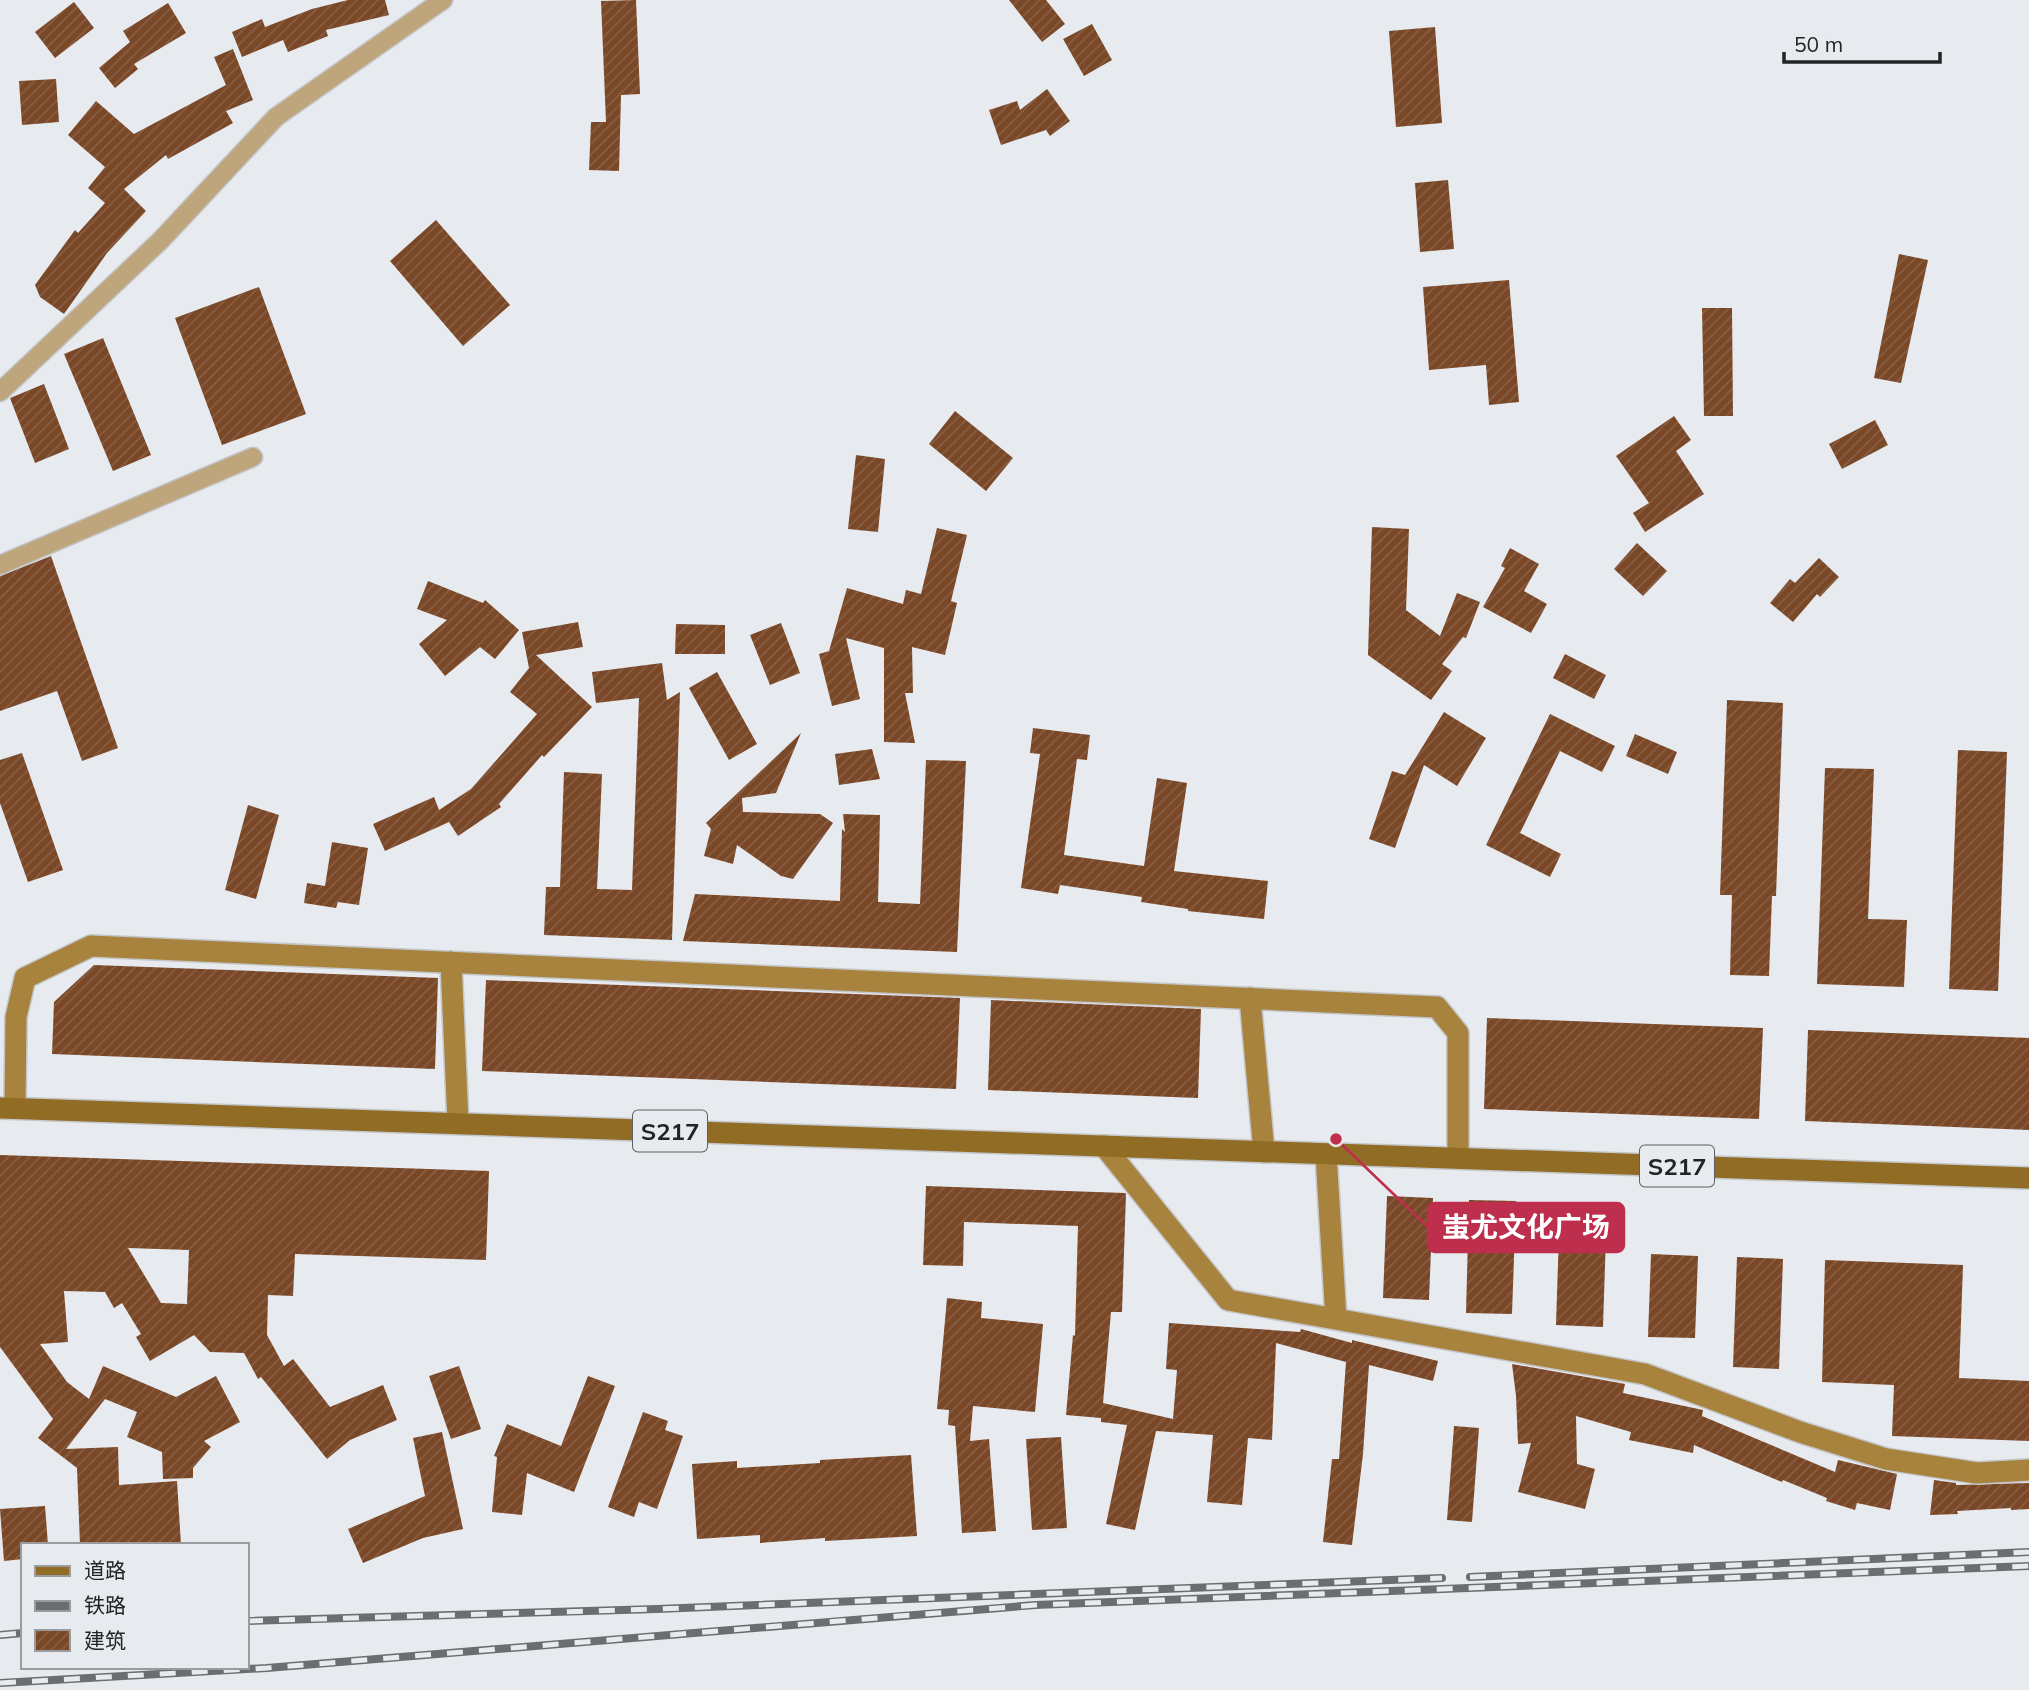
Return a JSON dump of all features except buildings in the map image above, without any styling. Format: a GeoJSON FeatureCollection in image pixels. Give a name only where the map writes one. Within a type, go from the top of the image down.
{"type":"FeatureCollection","features":[{"type":"Feature","properties":{"kind":"main road","name":"S217"},"geometry":{"type":"LineString","coordinates":[[7,1108],[2029,1178]]}},
{"type":"Feature","properties":{"kind":"street"},"geometry":{"type":"LineString","coordinates":[[0,392],[162,240],[276,117],[443,0]]}},
{"type":"Feature","properties":{"kind":"street"},"geometry":{"type":"LineString","coordinates":[[0,565],[253,457]]}},
{"type":"Feature","properties":{"kind":"street"},"geometry":{"type":"LineString","coordinates":[[7,1108],[16,1017],[25,978],[92,946],[1437,1007],[1458,1033],[1458,1158]]}},
{"type":"Feature","properties":{"kind":"street"},"geometry":{"type":"LineString","coordinates":[[451,962],[458,1124]]}},
{"type":"Feature","properties":{"kind":"street"},"geometry":{"type":"LineString","coordinates":[[1250,998],[1264,1152]]}},
{"type":"Feature","properties":{"kind":"street"},"geometry":{"type":"LineString","coordinates":[[1104,1146],[1228,1300],[1645,1374],[1800,1432],[1886,1459],[1977,1473],[2029,1470]]}},
{"type":"Feature","properties":{"kind":"street"},"geometry":{"type":"LineString","coordinates":[[1326,1154],[1336,1319]]}},
{"type":"Feature","properties":{"kind":"railway"},"geometry":{"type":"LineString","coordinates":[[1470,1577],[2029,1552]]}},
{"type":"Feature","properties":{"kind":"railway"},"geometry":{"type":"LineString","coordinates":[[0,1683],[267,1668],[1035,1605],[2029,1566]]}},
{"type":"Feature","properties":{"kind":"railway"},"geometry":{"type":"LineString","coordinates":[[248,1621],[657,1609],[1442,1578]]}},
{"type":"Feature","properties":{"kind":"railway"},"geometry":{"type":"LineString","coordinates":[[0,1635],[21,1633]]}},
{"type":"Feature","properties":{"kind":"place","name":"蚩尤文化广场"},"geometry":{"type":"Point","coordinates":[1336,1139]}}]}
